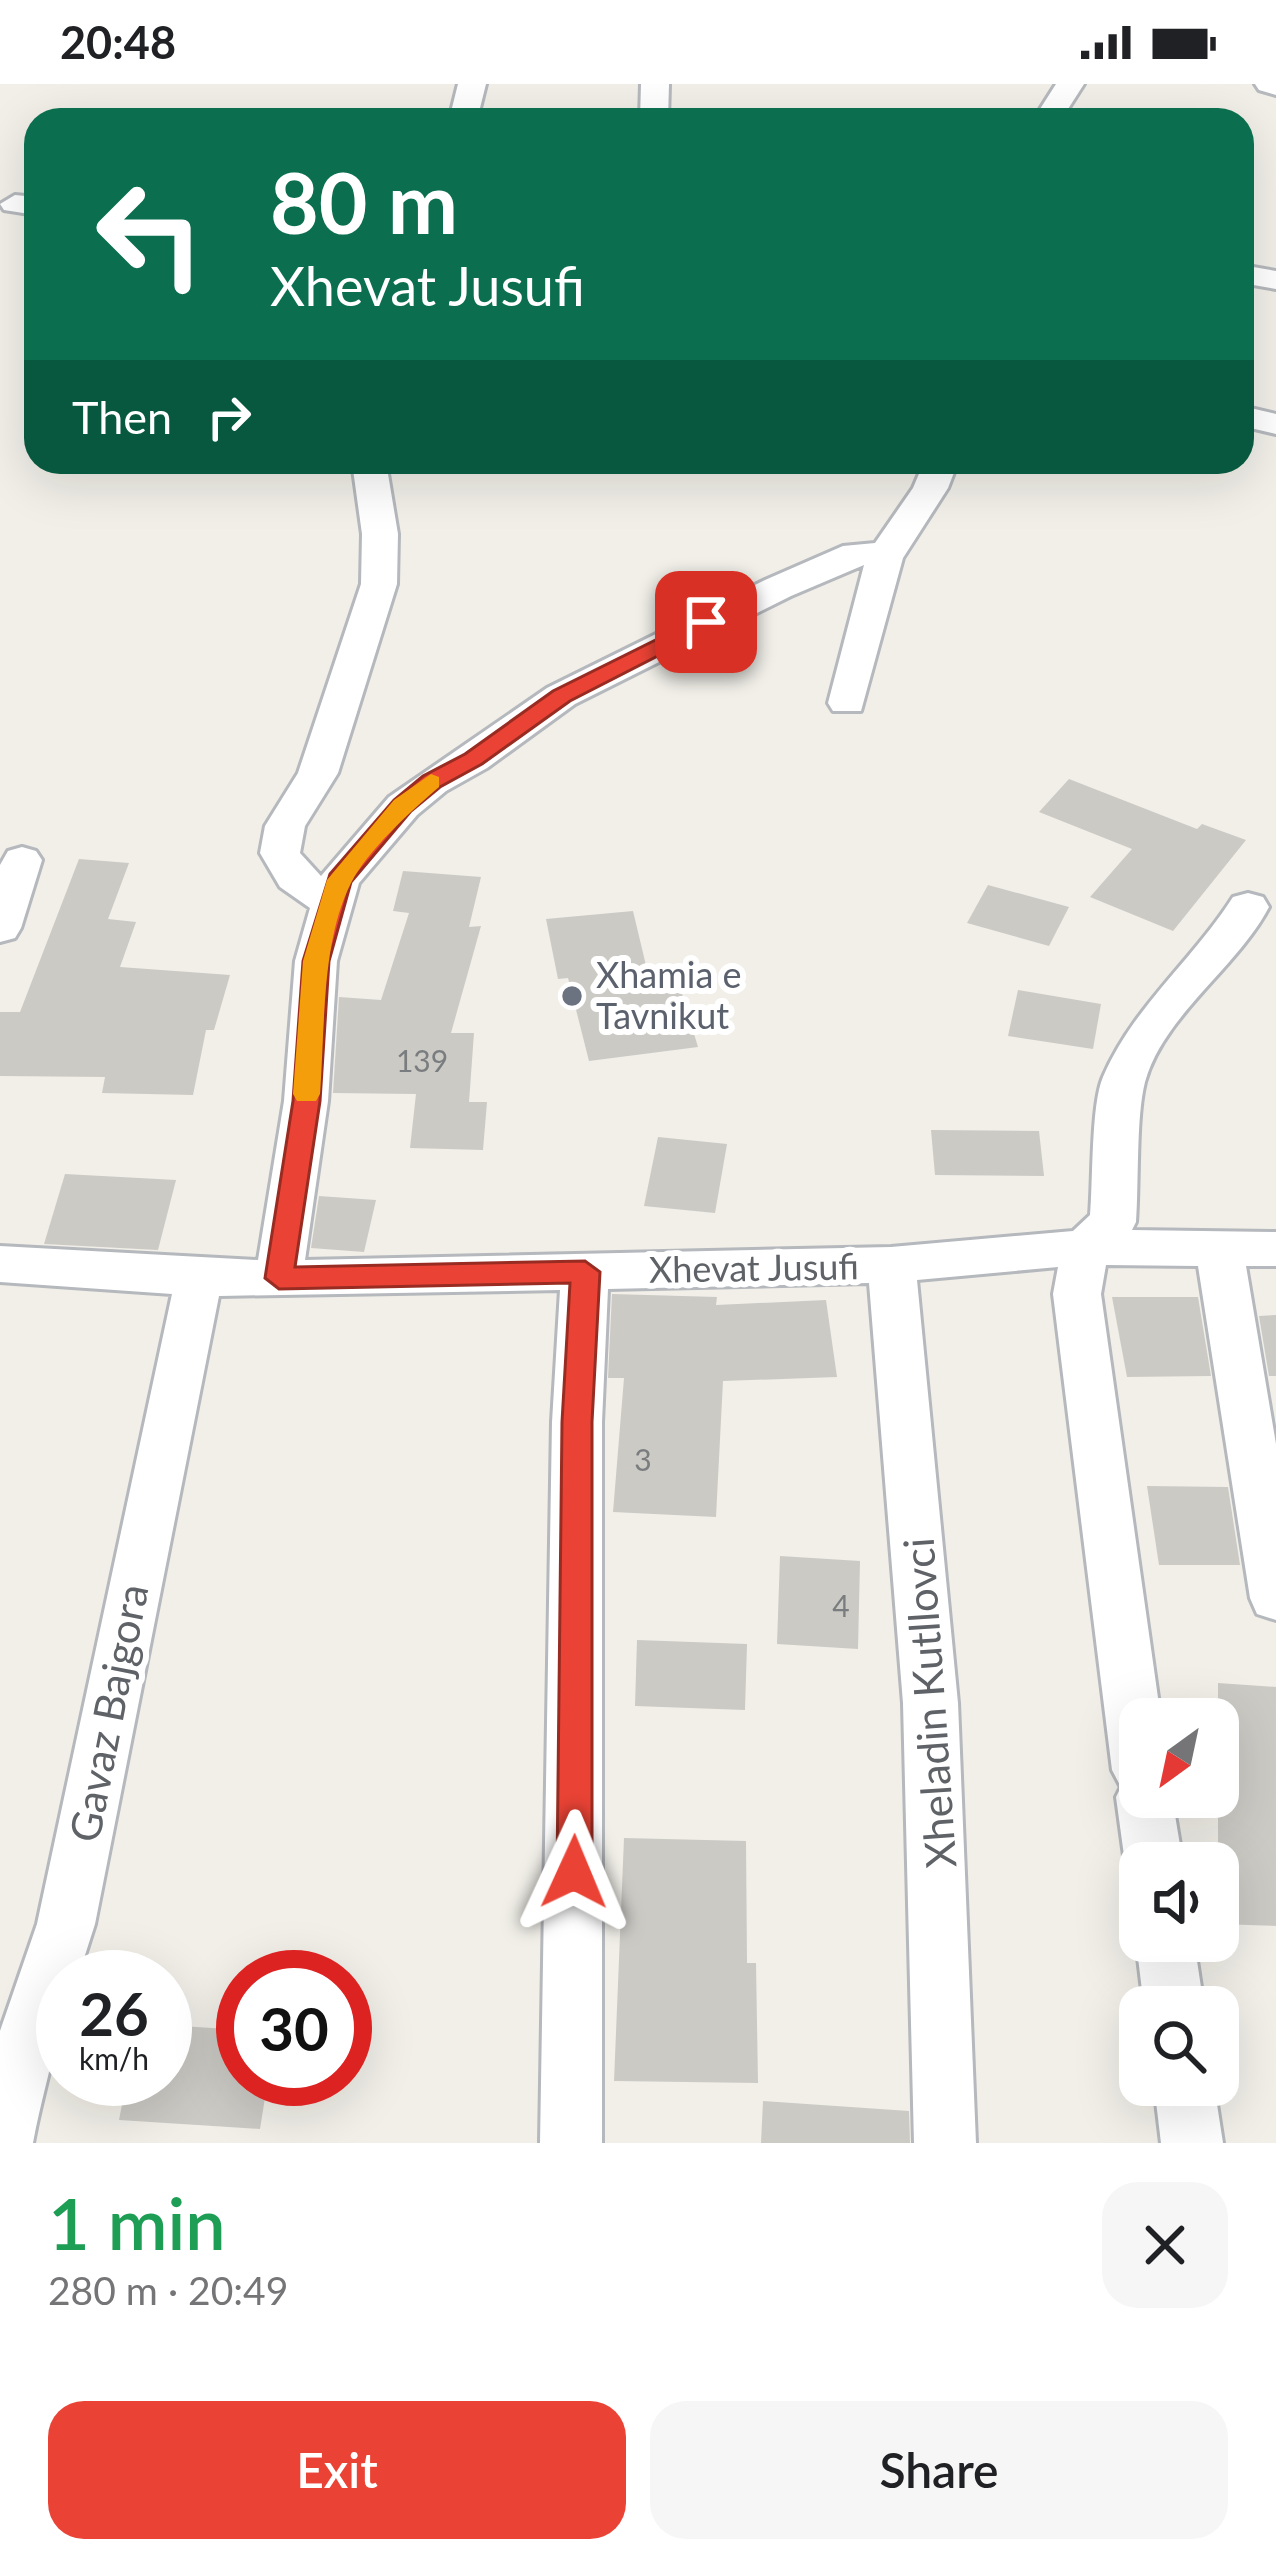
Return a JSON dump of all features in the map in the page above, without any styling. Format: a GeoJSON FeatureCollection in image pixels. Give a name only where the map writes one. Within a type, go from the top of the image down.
{"type":"FeatureCollection","features":[{"type":"Feature","properties":{"kind":"street"},"geometry":{"type":"LineString","coordinates":[[331,903],[295,878],[280,854],[284,826],[318,773],[379,584],[380,534],[371,474]]}},
{"type":"Feature","properties":{"kind":"street"},"geometry":{"type":"LineString","coordinates":[[847,704],[872,595],[887,553],[938,474]]}},
{"type":"Feature","properties":{"kind":"street"},"geometry":{"type":"LineString","coordinates":[[279,1278],[306,1101],[316,961],[339,880],[403,806],[431,782],[473,759],[562,696],[778,588],[856,554],[887,553]]}},
{"type":"Feature","properties":{"kind":"street"},"geometry":{"type":"LineString","coordinates":[[0,928],[22,860]]}},
{"type":"Feature","properties":{"kind":"street"},"geometry":{"type":"LineString","coordinates":[[1130,1698],[1077,1294],[1085,1247],[1113,1222],[1124,1081],[1160,1016],[1238,926],[1248,907]]}},
{"type":"Feature","properties":{"kind":"street","name":"Xhevat Jusufi"},"geometry":{"type":"LineString","coordinates":[[0,1264],[199,1278],[279,1278],[891,1265],[1085,1247],[1276,1249]]}},
{"type":"Feature","properties":{"kind":"street"},"geometry":{"type":"LineString","coordinates":[[1219,1249],[1276,1598]]}},
{"type":"Feature","properties":{"kind":"street","name":"Xheladin Kutllovci"},"geometry":{"type":"LineString","coordinates":[[891,1265],[911,1423],[945,1938],[945,2143]]}},
{"type":"Feature","properties":{"kind":"street"},"geometry":{"type":"LineString","coordinates":[[571,2143],[577,1422],[585,1272]]}},
{"type":"Feature","properties":{"kind":"street","name":"Gavaz Bajgora"},"geometry":{"type":"LineString","coordinates":[[2,2143],[15,2075],[66,1924],[199,1278]]}},
{"type":"Feature","properties":{"kind":"street"},"geometry":{"type":"LineString","coordinates":[[1187,2106],[1192,2143]]}},
{"type":"Feature","properties":{"kind":"building"},"geometry":{"type":"Polygon","coordinates":[[[1069,779],[1197,829],[1202,824],[1246,840],[1173,931],[1090,897],[1132,849],[1039,812],[1069,779]]]}},
{"type":"Feature","properties":{"kind":"building"},"geometry":{"type":"Polygon","coordinates":[[[79,859],[129,863],[108,919],[136,922],[120,967],[230,975],[214,1030],[206,1030],[193,1095],[102,1093],[105,1077],[0,1076],[0,1012],[20,1012],[79,859]]]}},
{"type":"Feature","properties":{"kind":"building"},"geometry":{"type":"Polygon","coordinates":[[[403,871],[481,877],[469,927],[481,926],[451,1033],[474,1033],[469,1102],[487,1102],[483,1150],[410,1148],[416,1094],[333,1093],[339,997],[381,1000],[409,913],[393,911],[403,871]]]}},
{"type":"Feature","properties":{"kind":"building"},"geometry":{"type":"Polygon","coordinates":[[[988,885],[1069,907],[1049,946],[967,923],[988,885]]]}},
{"type":"Feature","properties":{"kind":"building"},"geometry":{"type":"Polygon","coordinates":[[[633,911],[649,978],[676,974],[698,1047],[589,1061],[568,978],[558,979],[546,919],[633,911]]]}},
{"type":"Feature","properties":{"kind":"building"},"geometry":{"type":"Polygon","coordinates":[[[1018,990],[1101,1004],[1093,1049],[1008,1036],[1018,990]]]}},
{"type":"Feature","properties":{"kind":"building"},"geometry":{"type":"Polygon","coordinates":[[[931,1130],[1039,1131],[1044,1176],[935,1175],[931,1130]]]}},
{"type":"Feature","properties":{"kind":"building"},"geometry":{"type":"Polygon","coordinates":[[[658,1137],[727,1144],[715,1213],[644,1206],[658,1137]]]}},
{"type":"Feature","properties":{"kind":"building"},"geometry":{"type":"Polygon","coordinates":[[[65,1174],[176,1180],[158,1250],[44,1244],[65,1174]]]}},
{"type":"Feature","properties":{"kind":"building"},"geometry":{"type":"Polygon","coordinates":[[[319,1196],[376,1200],[364,1252],[311,1248],[319,1196]]]}},
{"type":"Feature","properties":{"kind":"building"},"geometry":{"type":"Polygon","coordinates":[[[612,1294],[717,1297],[716,1305],[826,1300],[837,1377],[723,1381],[716,1517],[613,1512],[624,1378],[608,1378],[612,1294]]]}},
{"type":"Feature","properties":{"kind":"building"},"geometry":{"type":"Polygon","coordinates":[[[1112,1297],[1198,1297],[1211,1376],[1127,1377],[1112,1297]]]}},
{"type":"Feature","properties":{"kind":"building"},"geometry":{"type":"Polygon","coordinates":[[[1276,1315],[1276,1376],[1269,1376],[1259,1316],[1276,1315]]]}},
{"type":"Feature","properties":{"kind":"building"},"geometry":{"type":"Polygon","coordinates":[[[1147,1486],[1228,1487],[1240,1565],[1159,1565],[1147,1486]]]}},
{"type":"Feature","properties":{"kind":"building"},"geometry":{"type":"Polygon","coordinates":[[[780,1556],[860,1561],[858,1649],[777,1644],[780,1556]]]}},
{"type":"Feature","properties":{"kind":"building"},"geometry":{"type":"Polygon","coordinates":[[[637,1640],[747,1644],[745,1710],[635,1706],[637,1640]]]}},
{"type":"Feature","properties":{"kind":"building"},"geometry":{"type":"Polygon","coordinates":[[[1218,1683],[1276,1687],[1276,1926],[1239,1925],[1239,1842],[1218,1842],[1218,1818],[1239,1818],[1239,1698],[1218,1698],[1218,1683]]]}},
{"type":"Feature","properties":{"kind":"building"},"geometry":{"type":"Polygon","coordinates":[[[624,1838],[746,1841],[747,1963],[756,1963],[758,2083],[614,2081],[624,1838]]]}},
{"type":"Feature","properties":{"kind":"building"},"geometry":{"type":"Polygon","coordinates":[[[192,2027],[216,2028],[216,2106],[264,2106],[260,2129],[119,2120],[122,2106],[192,2106],[192,2027]]]}},
{"type":"Feature","properties":{"kind":"building"},"geometry":{"type":"Polygon","coordinates":[[[763,2101],[909,2111],[910,2143],[761,2143],[763,2101]]]}},
{"type":"Feature","properties":{"kind":"slow traffic"},"geometry":{"type":"LineString","coordinates":[[307,1094],[316,961],[339,880],[403,806],[431,782]]}},
{"type":"Feature","properties":{"kind":"place","name":"Xhamia e Tavnikut"},"geometry":{"type":"Point","coordinates":[572,996]}},
{"type":"Feature","properties":{"kind":"route"},"geometry":{"type":"LineString","coordinates":[[574,1872],[577,1422],[585,1272],[279,1278],[306,1101],[316,961],[339,880],[403,806],[431,782],[473,759],[562,696],[706,622]]}}]}
